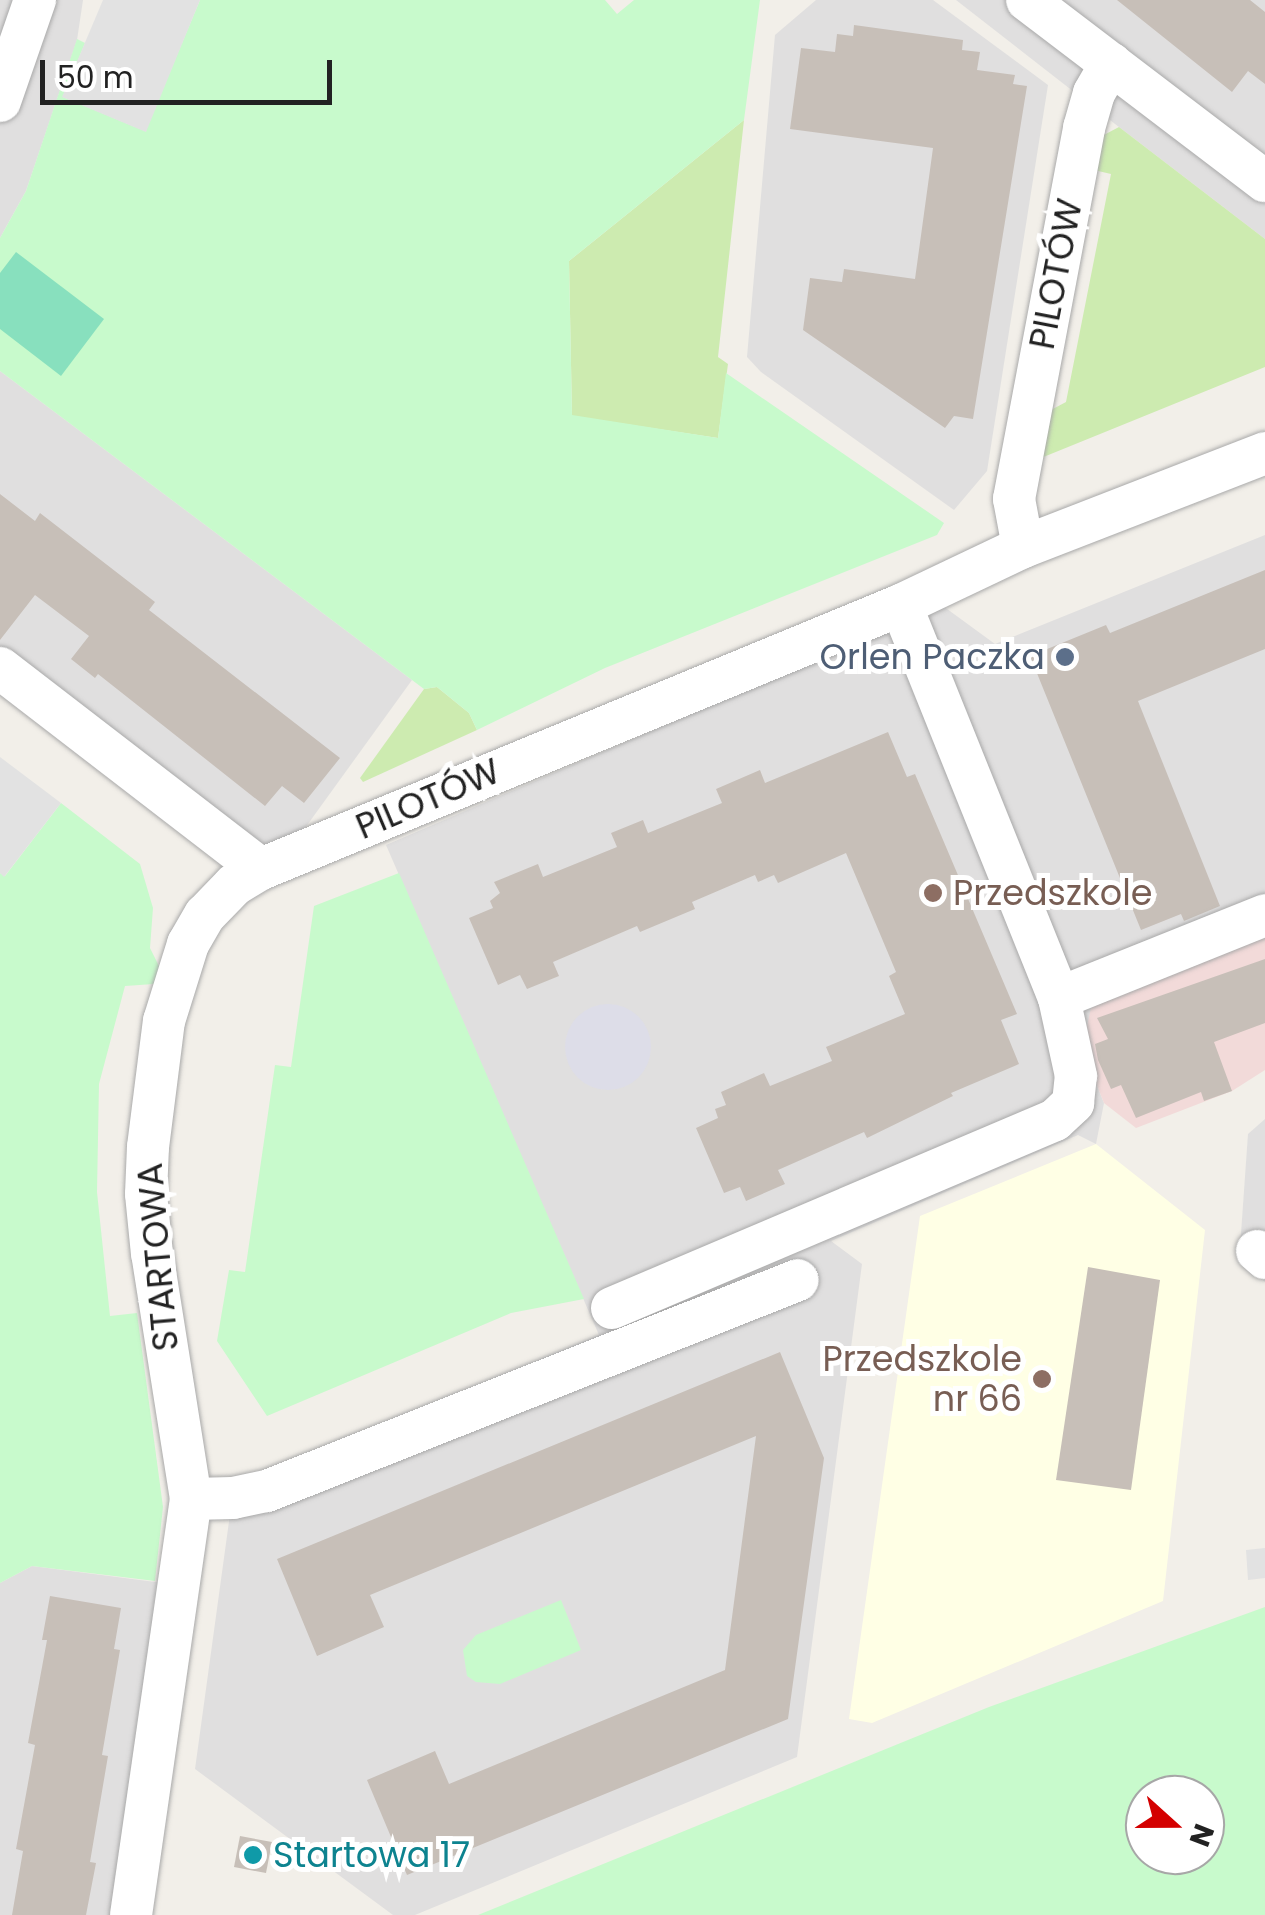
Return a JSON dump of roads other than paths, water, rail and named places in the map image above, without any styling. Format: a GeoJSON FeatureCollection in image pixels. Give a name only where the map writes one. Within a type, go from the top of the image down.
{"type":"FeatureCollection","features":[{"type":"Feature","properties":{"kind":"street"},"geometry":{"type":"LineString","coordinates":[[0,101],[36,0]]}},
{"type":"Feature","properties":{"kind":"street"},"geometry":{"type":"LineString","coordinates":[[1027,0],[1265,181]]}},
{"type":"Feature","properties":{"kind":"street","name":"PILOTÓW"},"geometry":{"type":"LineString","coordinates":[[1023,547],[1014,499],[1038,365],[1084,128],[1094,94],[1111,64]]}},
{"type":"Feature","properties":{"kind":"street","name":"PILOTÓW"},"geometry":{"type":"LineString","coordinates":[[261,869],[901,604],[1023,547],[1265,453]]}},
{"type":"Feature","properties":{"kind":"street"},"geometry":{"type":"LineString","coordinates":[[612,1308],[1054,1120],[1073,1104],[1076,1076],[1059,998],[901,604]]}},
{"type":"Feature","properties":{"kind":"street"},"geometry":{"type":"LineString","coordinates":[[0,668],[261,869]]}},
{"type":"Feature","properties":{"kind":"street","name":"STARTOWA"},"geometry":{"type":"LineString","coordinates":[[131,1915],[190,1499],[164,1348],[148,1214],[153,1083],[164,1021],[188,944],[220,897],[261,869]]}},
{"type":"Feature","properties":{"kind":"street"},"geometry":{"type":"LineString","coordinates":[[1059,998],[1265,915]]}},
{"type":"Feature","properties":{"kind":"street"},"geometry":{"type":"LineString","coordinates":[[190,1499],[233,1498],[266,1490],[798,1280]]}},
{"type":"Feature","properties":{"kind":"place","name":"Orlen Paczka"},"geometry":{"type":"Point","coordinates":[1065,657]}},
{"type":"Feature","properties":{"kind":"place","name":"Przedszkole"},"geometry":{"type":"Point","coordinates":[933,893]}},
{"type":"Feature","properties":{"kind":"place","name":"Przedszkole nr 66"},"geometry":{"type":"Point","coordinates":[1042,1379]}},
{"type":"Feature","properties":{"kind":"place","name":"Startowa 17"},"geometry":{"type":"Point","coordinates":[253,1855]}}]}
